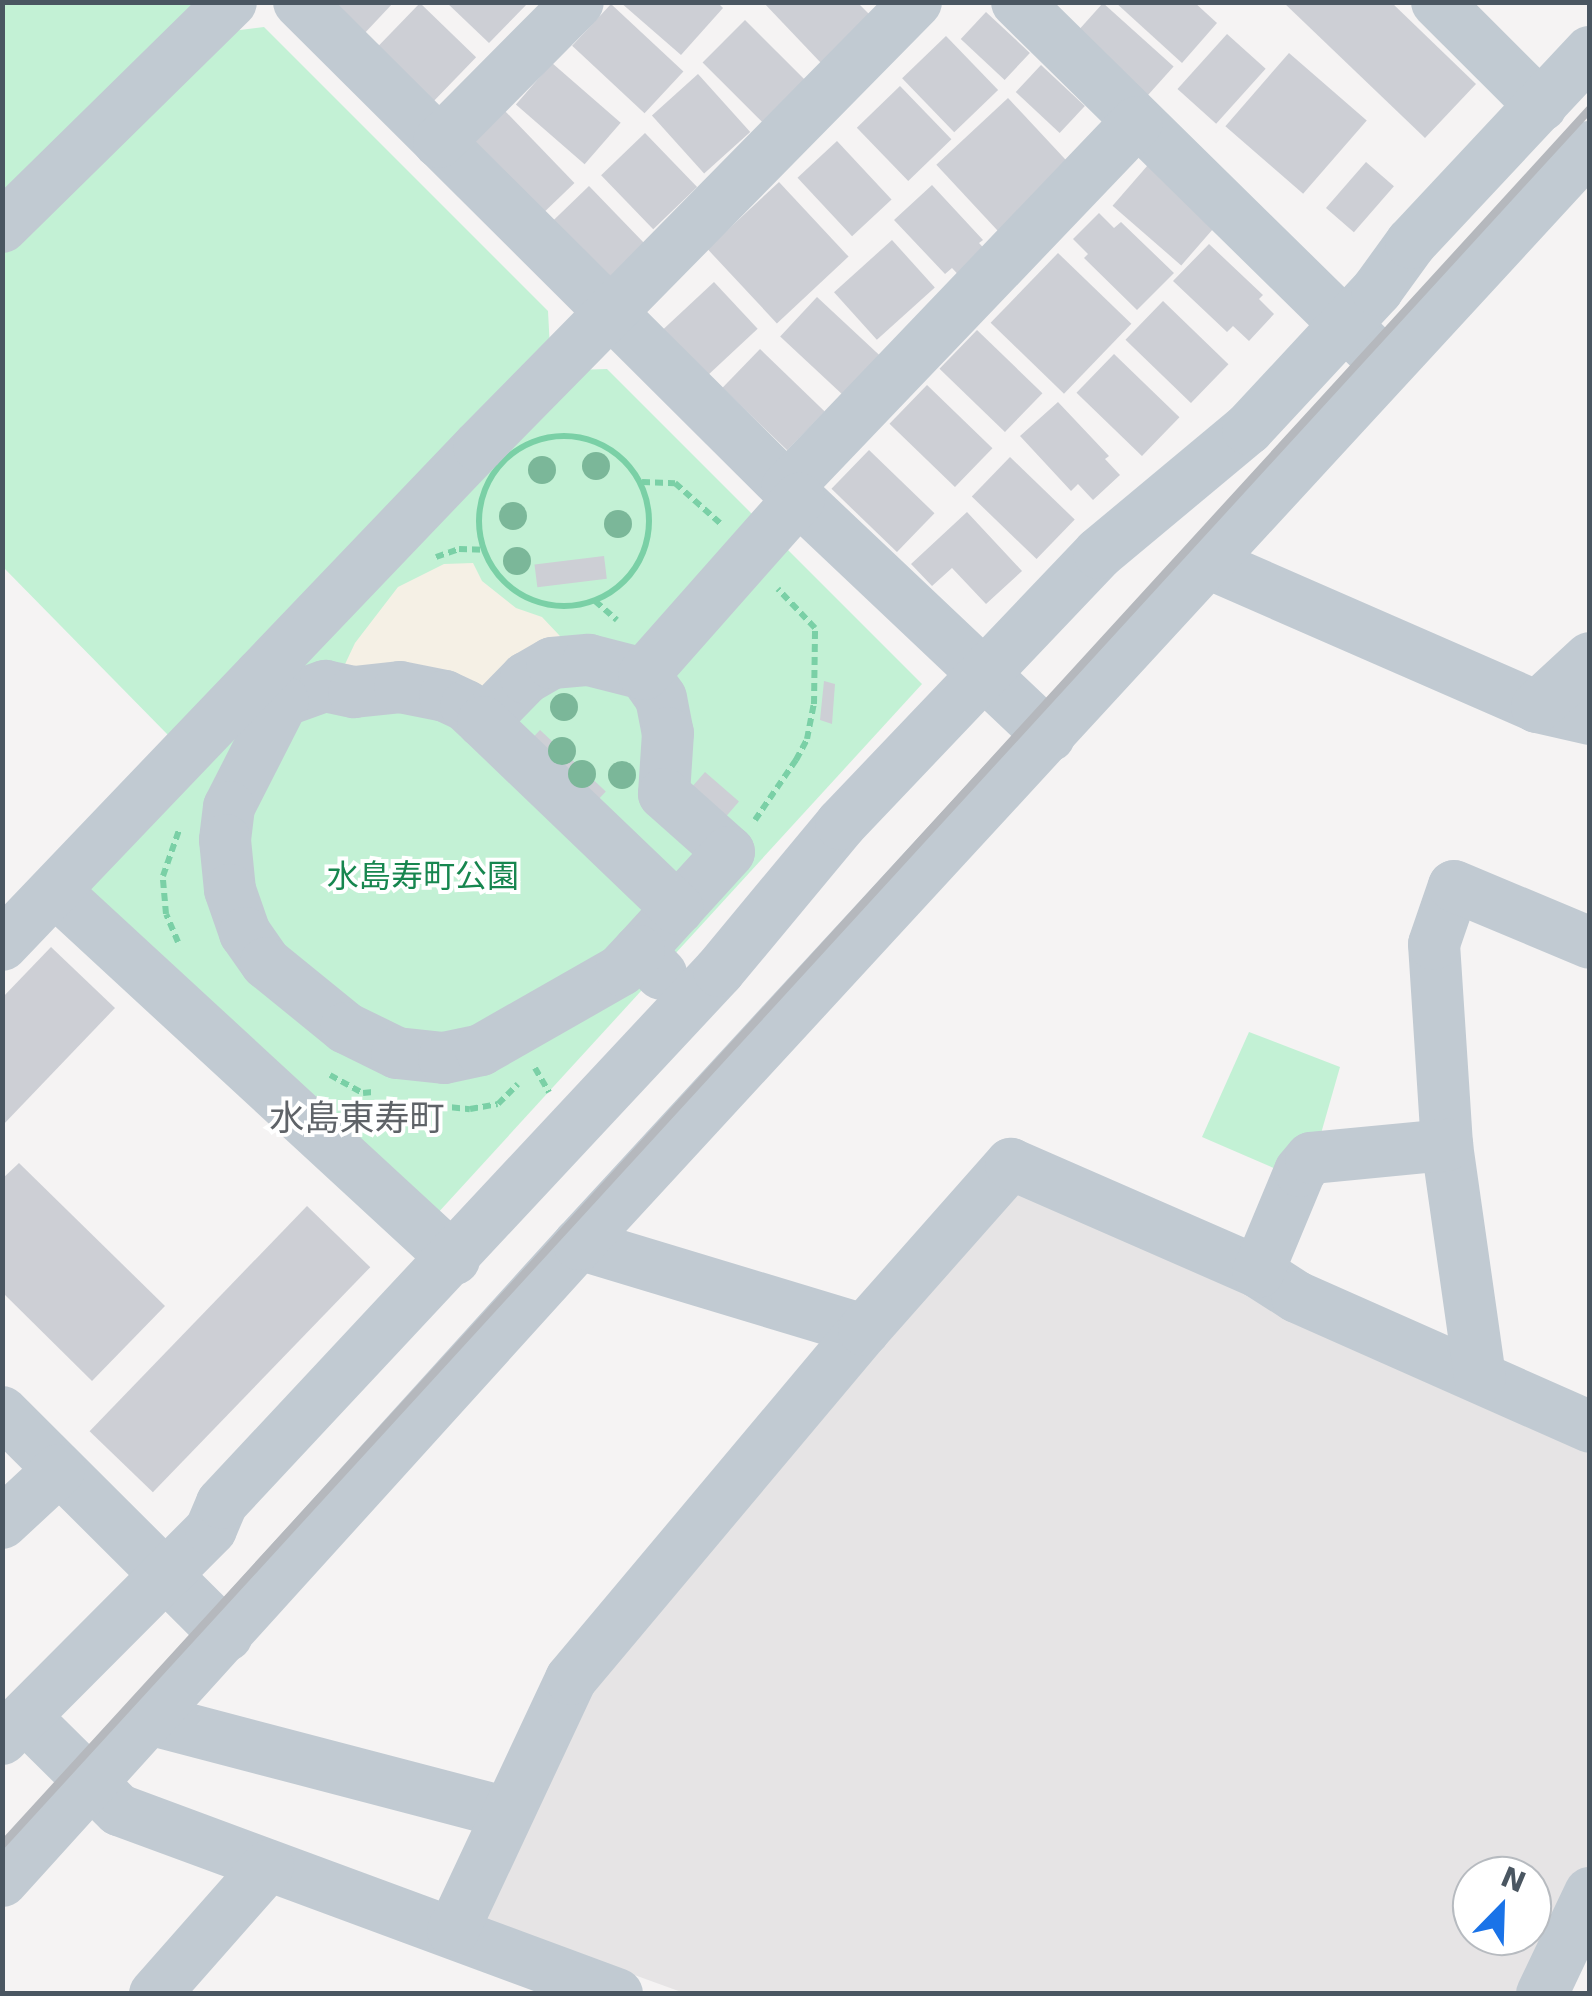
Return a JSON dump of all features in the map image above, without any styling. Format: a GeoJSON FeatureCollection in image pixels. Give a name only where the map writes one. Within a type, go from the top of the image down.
{"type":"FeatureCollection","features":[{"type":"Feature","properties":{"kind":"street"},"geometry":{"type":"LineString","coordinates":[[2,227],[231,2]]}},
{"type":"Feature","properties":{"kind":"street"},"geometry":{"type":"LineString","coordinates":[[299,2],[793,493],[1049,736]]}},
{"type":"Feature","properties":{"kind":"street"},"geometry":{"type":"LineString","coordinates":[[438,142],[578,2]]}},
{"type":"Feature","properties":{"kind":"street"},"geometry":{"type":"LineString","coordinates":[[2,946],[55,890],[271,688],[479,446],[916,2]]}},
{"type":"Feature","properties":{"kind":"street"},"geometry":{"type":"LineString","coordinates":[[1018,2],[1388,366]]}},
{"type":"Feature","properties":{"kind":"street"},"geometry":{"type":"LineString","coordinates":[[1436,2],[1541,106]]}},
{"type":"Feature","properties":{"kind":"street"},"geometry":{"type":"LineString","coordinates":[[617,1994],[119,1810],[14,1729],[210,1529],[222,1503],[719,971],[841,824],[1099,553],[1248,429],[1345,326],[1401,262],[1411,243],[1590,52]]}},
{"type":"Feature","properties":{"kind":"street"},"geometry":{"type":"LineString","coordinates":[[644,674],[750,551],[793,493],[1137,122]]}},
{"type":"Feature","properties":{"kind":"street"},"geometry":{"type":"LineString","coordinates":[[2,1881],[578,1244],[1590,147]]}},
{"type":"Feature","properties":{"kind":"street"},"geometry":{"type":"LineString","coordinates":[[1208,563],[1537,707],[1590,719]]}},
{"type":"Feature","properties":{"kind":"street"},"geometry":{"type":"LineString","coordinates":[[1537,707],[1590,658]]}},
{"type":"Feature","properties":{"kind":"street"},"geometry":{"type":"LineString","coordinates":[[483,722],[526,678],[552,664],[589,660],[644,674],[661,698],[668,732],[664,794],[613,847]]}},
{"type":"Feature","properties":{"kind":"street"},"geometry":{"type":"LineString","coordinates":[[271,688],[324,686],[354,692],[400,687],[445,696],[466,706],[678,909]]}},
{"type":"Feature","properties":{"kind":"street"},"geometry":{"type":"LineString","coordinates":[[271,688],[229,807],[225,840],[230,890],[245,934],[266,963],[346,1028],[397,1053],[444,1058],[481,1050],[621,970],[654,966],[678,909],[729,852],[664,794]]}},
{"type":"Feature","properties":{"kind":"street"},"geometry":{"type":"LineString","coordinates":[[1480,1377],[1447,1144],[1434,944],[1454,886],[1590,943]]}},
{"type":"Feature","properties":{"kind":"street"},"geometry":{"type":"LineString","coordinates":[[55,890],[454,1258]]}},
{"type":"Feature","properties":{"kind":"street"},"geometry":{"type":"LineString","coordinates":[[1258,1272],[1300,1171],[1311,1158],[1447,1144]]}},
{"type":"Feature","properties":{"kind":"street"},"geometry":{"type":"LineString","coordinates":[[453,1931],[570,1679],[864,1330],[1011,1164],[1258,1272],[1298,1298],[1582,1420]]}},
{"type":"Feature","properties":{"kind":"street"},"geometry":{"type":"LineString","coordinates":[[578,1244],[864,1330]]}},
{"type":"Feature","properties":{"kind":"street"},"geometry":{"type":"LineString","coordinates":[[2,1412],[227,1636]]}},
{"type":"Feature","properties":{"kind":"street"},"geometry":{"type":"LineString","coordinates":[[2,1523],[59,1470]]}},
{"type":"Feature","properties":{"kind":"street"},"geometry":{"type":"LineString","coordinates":[[148,1718],[507,1814]]}},
{"type":"Feature","properties":{"kind":"street"},"geometry":{"type":"LineString","coordinates":[[155,1994],[268,1866]]}},
{"type":"Feature","properties":{"kind":"street"},"geometry":{"type":"LineString","coordinates":[[1542,1994],[1590,1893]]}},
{"type":"Feature","properties":{"kind":"path"},"geometry":{"type":"LineString","coordinates":[[642,482],[650,524],[639,565],[620,587],[596,601],[552,606],[530,600],[510,588],[484,550],[478,521],[483,492],[498,466],[519,448],[546,437],[574,435],[613,451],[642,482],[675,483],[750,551],[770,582],[815,628],[814,704],[807,739],[729,852]]}},
{"type":"Feature","properties":{"kind":"shaded area"},"geometry":{"type":"Polygon","coordinates":[[[1017,1178],[1589,1435],[1589,1863],[1552,1941],[1552,1856],[1452,1856],[1452,1956],[1545,1956],[1527,1993],[684,1993],[472,1916],[562,1715],[1017,1178]]]}},
{"type":"Feature","properties":{"kind":"green space"},"geometry":{"type":"Polygon","coordinates":[[[3,3],[207,3],[3,203],[3,3]]]}},
{"type":"Feature","properties":{"kind":"green space"},"geometry":{"type":"Polygon","coordinates":[[[264,27],[548,311],[550,349],[168,735],[3,567],[3,252],[224,32],[264,27]]]}},
{"type":"Feature","properties":{"kind":"green space","name":"水島寿町公園"},"geometry":{"type":"Polygon","coordinates":[[[607,369],[922,684],[436,1215],[80,890],[576,370],[607,369]]]}},
{"type":"Feature","properties":{"kind":"green space"},"geometry":{"type":"Polygon","coordinates":[[[1249,1032],[1340,1067],[1318,1144],[1283,1172],[1202,1137],[1249,1032]]]}},
{"type":"Feature","properties":{"kind":"sand"},"geometry":{"type":"Polygon","coordinates":[[[473,563],[482,581],[516,608],[542,617],[576,653],[485,712],[338,679],[355,643],[398,587],[444,564],[473,563]]]}},
{"type":"Feature","properties":{"kind":"building"},"geometry":{"type":"Polygon","coordinates":[[[327,2],[394,2],[362,36],[327,2]]]}},
{"type":"Feature","properties":{"kind":"building"},"geometry":{"type":"Polygon","coordinates":[[[446,2],[529,2],[489,43],[446,2]]]}},
{"type":"Feature","properties":{"kind":"building"},"geometry":{"type":"Polygon","coordinates":[[[620,2],[717,2],[723,8],[681,55],[620,2]]]}},
{"type":"Feature","properties":{"kind":"building"},"geometry":{"type":"Polygon","coordinates":[[[763,2],[857,2],[869,14],[821,63],[763,2]]]}},
{"type":"Feature","properties":{"kind":"building"},"geometry":{"type":"Polygon","coordinates":[[[1115,2],[1194,2],[1217,23],[1182,63],[1115,2]]]}},
{"type":"Feature","properties":{"kind":"building"},"geometry":{"type":"Polygon","coordinates":[[[1283,2],[1391,2],[1476,84],[1425,138],[1283,2]]]}},
{"type":"Feature","properties":{"kind":"building"},"geometry":{"type":"Polygon","coordinates":[[[420,3],[476,57],[432,103],[376,49],[420,3]]]}},
{"type":"Feature","properties":{"kind":"building"},"geometry":{"type":"Polygon","coordinates":[[[1103,3],[1174,67],[1137,107],[1067,43],[1103,3]]]}},
{"type":"Feature","properties":{"kind":"building"},"geometry":{"type":"Polygon","coordinates":[[[611,4],[683,72],[645,113],[572,46],[611,4]]]}},
{"type":"Feature","properties":{"kind":"building"},"geometry":{"type":"Polygon","coordinates":[[[986,12],[1030,53],[1005,80],[961,39],[986,12]]]}},
{"type":"Feature","properties":{"kind":"building"},"geometry":{"type":"Polygon","coordinates":[[[745,20],[805,80],[763,123],[703,62],[745,20]]]}},
{"type":"Feature","properties":{"kind":"building"},"geometry":{"type":"Polygon","coordinates":[[[1227,34],[1266,69],[1216,124],[1177,89],[1227,34]]]}},
{"type":"Feature","properties":{"kind":"building"},"geometry":{"type":"Polygon","coordinates":[[[946,36],[998,90],[954,132],[902,78],[946,36]]]}},
{"type":"Feature","properties":{"kind":"building"},"geometry":{"type":"Polygon","coordinates":[[[1289,53],[1367,121],[1303,194],[1225,126],[1289,53]]]}},
{"type":"Feature","properties":{"kind":"building"},"geometry":{"type":"Polygon","coordinates":[[[552,63],[621,123],[585,164],[516,105],[552,63]]]}},
{"type":"Feature","properties":{"kind":"building"},"geometry":{"type":"Polygon","coordinates":[[[1041,65],[1085,106],[1060,133],[1016,92],[1041,65]]]}},
{"type":"Feature","properties":{"kind":"building"},"geometry":{"type":"Polygon","coordinates":[[[698,74],[750,132],[704,173],[652,115],[698,74]]]}},
{"type":"Feature","properties":{"kind":"building"},"geometry":{"type":"Polygon","coordinates":[[[900,86],[951,139],[908,181],[857,128],[900,86]]]}},
{"type":"Feature","properties":{"kind":"building"},"geometry":{"type":"Polygon","coordinates":[[[1008,98],[1078,173],[1007,240],[936,165],[1008,98]]]}},
{"type":"Feature","properties":{"kind":"building"},"geometry":{"type":"Polygon","coordinates":[[[505,111],[574,183],[538,218],[468,146],[505,111]]]}},
{"type":"Feature","properties":{"kind":"building"},"geometry":{"type":"Polygon","coordinates":[[[645,133],[697,187],[653,229],[601,175],[645,133]]]}},
{"type":"Feature","properties":{"kind":"building"},"geometry":{"type":"Polygon","coordinates":[[[837,141],[892,200],[852,236],[798,178],[837,141]]]}},
{"type":"Feature","properties":{"kind":"building"},"geometry":{"type":"Polygon","coordinates":[[[1366,162],[1394,186],[1354,232],[1326,208],[1366,162]]]}},
{"type":"Feature","properties":{"kind":"building"},"geometry":{"type":"Polygon","coordinates":[[[1148,165],[1217,225],[1181,265],[1113,206],[1148,165]]]}},
{"type":"Feature","properties":{"kind":"building"},"geometry":{"type":"Polygon","coordinates":[[[779,182],[849,257],[777,323],[707,249],[779,182]]]}},
{"type":"Feature","properties":{"kind":"building"},"geometry":{"type":"Polygon","coordinates":[[[932,185],[983,240],[979,243],[994,259],[967,284],[952,268],[945,274],[894,220],[932,185]]]}},
{"type":"Feature","properties":{"kind":"building"},"geometry":{"type":"Polygon","coordinates":[[[589,186],[645,244],[600,288],[544,230],[589,186]]]}},
{"type":"Feature","properties":{"kind":"building"},"geometry":{"type":"Polygon","coordinates":[[[1099,213],[1114,228],[1121,222],[1174,273],[1137,310],[1084,258],[1088,254],[1073,239],[1099,213]]]}},
{"type":"Feature","properties":{"kind":"building"},"geometry":{"type":"Polygon","coordinates":[[[892,240],[935,288],[877,340],[834,292],[892,240]]]}},
{"type":"Feature","properties":{"kind":"building"},"geometry":{"type":"Polygon","coordinates":[[[1209,244],[1263,295],[1259,299],[1274,314],[1249,341],[1233,326],[1227,332],[1173,281],[1209,244]]]}},
{"type":"Feature","properties":{"kind":"building"},"geometry":{"type":"Polygon","coordinates":[[[1058,253],[1131,324],[1064,394],[991,323],[1058,253]]]}},
{"type":"Feature","properties":{"kind":"building"},"geometry":{"type":"Polygon","coordinates":[[[714,282],[758,329],[701,381],[658,335],[714,282]]]}},
{"type":"Feature","properties":{"kind":"building"},"geometry":{"type":"Polygon","coordinates":[[[817,297],[884,359],[847,399],[780,336],[817,297]]]}},
{"type":"Feature","properties":{"kind":"building"},"geometry":{"type":"Polygon","coordinates":[[[1163,301],[1228,364],[1191,403],[1125,340],[1163,301]]]}},
{"type":"Feature","properties":{"kind":"building"},"geometry":{"type":"Polygon","coordinates":[[[977,330],[1042,393],[1005,432],[939,369],[977,330]]]}},
{"type":"Feature","properties":{"kind":"building"},"geometry":{"type":"Polygon","coordinates":[[[760,349],[825,412],[787,450],[722,388],[760,349]]]}},
{"type":"Feature","properties":{"kind":"building"},"geometry":{"type":"Polygon","coordinates":[[[1114,354],[1179,417],[1142,456],[1076,393],[1114,354]]]}},
{"type":"Feature","properties":{"kind":"building"},"geometry":{"type":"Polygon","coordinates":[[[927,385],[992,448],[955,487],[889,424],[927,385]]]}},
{"type":"Feature","properties":{"kind":"building"},"geometry":{"type":"Polygon","coordinates":[[[1058,402],[1109,456],[1105,459],[1120,475],[1093,500],[1078,484],[1071,491],[1020,436],[1058,402]]]}},
{"type":"Feature","properties":{"kind":"building"},"geometry":{"type":"Polygon","coordinates":[[[869,450],[934,513],[897,552],[831,489],[869,450]]]}},
{"type":"Feature","properties":{"kind":"building"},"geometry":{"type":"Polygon","coordinates":[[[1010,457],[1075,520],[1037,559],[972,497],[1010,457]]]}},
{"type":"Feature","properties":{"kind":"building"},"geometry":{"type":"Polygon","coordinates":[[[967,512],[1022,571],[986,604],[952,568],[932,586],[911,564],[967,512]]]}},
{"type":"Feature","properties":{"kind":"building"},"geometry":{"type":"Polygon","coordinates":[[[604,556],[607,579],[537,587],[535,565],[604,556]]]}},
{"type":"Feature","properties":{"kind":"building"},"geometry":{"type":"Polygon","coordinates":[[[824,681],[835,684],[832,724],[820,720],[824,681]]]}},
{"type":"Feature","properties":{"kind":"building"},"geometry":{"type":"Polygon","coordinates":[[[540,730],[606,791],[587,812],[521,750],[540,730]]]}},
{"type":"Feature","properties":{"kind":"building"},"geometry":{"type":"Polygon","coordinates":[[[705,772],[739,802],[722,821],[688,792],[705,772]]]}},
{"type":"Feature","properties":{"kind":"building"},"geometry":{"type":"Polygon","coordinates":[[[51,947],[115,1008],[2,1126],[2,998],[51,947]]]}},
{"type":"Feature","properties":{"kind":"building"},"geometry":{"type":"Polygon","coordinates":[[[19,1163],[165,1306],[92,1381],[2,1292],[2,1179],[19,1163]]]}},
{"type":"Feature","properties":{"kind":"building"},"geometry":{"type":"Polygon","coordinates":[[[307,1206],[370,1267],[153,1492],[90,1431],[307,1206]]]}},
{"type":"Feature","properties":{"kind":"railway"},"geometry":{"type":"LineString","coordinates":[[2,1845],[1590,109]]}},
{"type":"Feature","properties":{"kind":"district","name":"水島東寿町"},"geometry":{"type":"Point","coordinates":[357,1118]}}]}
